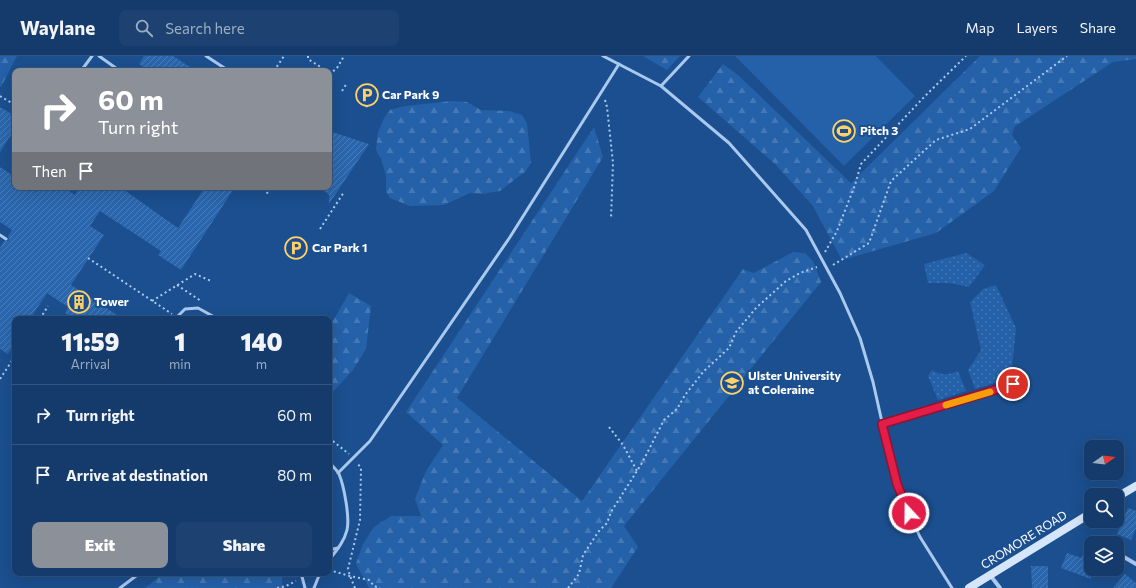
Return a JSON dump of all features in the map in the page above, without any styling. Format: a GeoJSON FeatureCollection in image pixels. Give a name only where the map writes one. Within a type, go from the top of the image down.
{"type":"FeatureCollection","features":[{"type":"Feature","properties":{"kind":"main road"},"geometry":{"type":"LineString","coordinates":[[1124,493],[1136,486]]}},
{"type":"Feature","properties":{"kind":"main road","name":"CROMORE ROAD"},"geometry":{"type":"LineString","coordinates":[[969,588],[1084,517]]}},
{"type":"Feature","properties":{"kind":"street"},"geometry":{"type":"LineString","coordinates":[[1124,557],[1136,564]]}},
{"type":"Feature","properties":{"kind":"street"},"geometry":{"type":"LineString","coordinates":[[990,575],[1000,588]]}},
{"type":"Feature","properties":{"kind":"lane"},"geometry":{"type":"LineString","coordinates":[[83,68],[92,56]]}},
{"type":"Feature","properties":{"kind":"lane"},"geometry":{"type":"LineString","coordinates":[[98,56],[116,68]]}},
{"type":"Feature","properties":{"kind":"lane"},"geometry":{"type":"LineString","coordinates":[[206,56],[224,68]]}},
{"type":"Feature","properties":{"kind":"lane"},"geometry":{"type":"LineString","coordinates":[[603,56],[661,86],[729,143],[806,230],[840,293],[860,338],[873,382],[897,484],[920,536],[952,588]]}},
{"type":"Feature","properties":{"kind":"lane"},"geometry":{"type":"LineString","coordinates":[[661,86],[689,56]]}},
{"type":"Feature","properties":{"kind":"lane"},"geometry":{"type":"LineString","coordinates":[[338,473],[370,441],[510,237],[619,64]]}},
{"type":"Feature","properties":{"kind":"lane"},"geometry":{"type":"LineString","coordinates":[[0,235],[6,239]]}},
{"type":"Feature","properties":{"kind":"lane"},"geometry":{"type":"LineString","coordinates":[[178,316],[185,309],[198,308],[213,316]]}},
{"type":"Feature","properties":{"kind":"lane"},"geometry":{"type":"LineString","coordinates":[[882,424],[1013,384]]}},
{"type":"Feature","properties":{"kind":"lane"},"geometry":{"type":"LineString","coordinates":[[332,466],[338,473],[343,488],[347,520],[347,530],[340,545],[332,556]]}},
{"type":"Feature","properties":{"kind":"lane"},"geometry":{"type":"LineString","coordinates":[[332,549],[338,548],[340,545]]}},
{"type":"Feature","properties":{"kind":"lane"},"geometry":{"type":"LineString","coordinates":[[120,588],[136,576]]}},
{"type":"Feature","properties":{"kind":"lane"},"geometry":{"type":"LineString","coordinates":[[302,576],[305,588]]}},
{"type":"Feature","properties":{"kind":"lane"},"geometry":{"type":"LineString","coordinates":[[314,588],[319,576]]}},
{"type":"Feature","properties":{"kind":"path"},"geometry":{"type":"LineString","coordinates":[[276,68],[284,56]]}},
{"type":"Feature","properties":{"kind":"path"},"geometry":{"type":"LineString","coordinates":[[308,56],[308,59],[320,68]]}},
{"type":"Feature","properties":{"kind":"path"},"geometry":{"type":"LineString","coordinates":[[332,72],[337,68],[344,56]]}},
{"type":"Feature","properties":{"kind":"path"},"geometry":{"type":"LineString","coordinates":[[816,267],[837,231],[861,164],[925,96],[966,56]]}},
{"type":"Feature","properties":{"kind":"path"},"geometry":{"type":"LineString","coordinates":[[568,588],[579,574],[583,555],[599,531],[607,523],[611,512],[637,471],[664,420],[676,409],[704,371],[729,348],[736,332],[756,308],[786,281],[800,273],[816,267],[827,269],[869,243],[891,181],[936,140],[970,129],[1067,56]]}},
{"type":"Feature","properties":{"kind":"path"},"geometry":{"type":"LineString","coordinates":[[342,91],[347,83]]}},
{"type":"Feature","properties":{"kind":"path"},"geometry":{"type":"LineString","coordinates":[[603,91],[607,107],[613,163],[611,218]]}},
{"type":"Feature","properties":{"kind":"path"},"geometry":{"type":"LineString","coordinates":[[0,96],[12,103]]}},
{"type":"Feature","properties":{"kind":"path"},"geometry":{"type":"LineString","coordinates":[[366,107],[373,99]]}},
{"type":"Feature","properties":{"kind":"path"},"geometry":{"type":"LineString","coordinates":[[267,190],[268,196]]}},
{"type":"Feature","properties":{"kind":"path"},"geometry":{"type":"LineString","coordinates":[[320,228],[344,192]]}},
{"type":"Feature","properties":{"kind":"path"},"geometry":{"type":"LineString","coordinates":[[88,258],[173,316]]}},
{"type":"Feature","properties":{"kind":"path"},"geometry":{"type":"LineString","coordinates":[[152,301],[195,274],[211,281]]}},
{"type":"Feature","properties":{"kind":"path"},"geometry":{"type":"LineString","coordinates":[[42,316],[48,306]]}},
{"type":"Feature","properties":{"kind":"path"},"geometry":{"type":"LineString","coordinates":[[0,379],[12,361]]}},
{"type":"Feature","properties":{"kind":"path"},"geometry":{"type":"LineString","coordinates":[[609,427],[623,445],[637,471]]}},
{"type":"Feature","properties":{"kind":"path"},"geometry":{"type":"LineString","coordinates":[[332,440],[354,458],[361,468],[360,520],[348,569],[355,588]]}},
{"type":"Feature","properties":{"kind":"path"},"geometry":{"type":"LineString","coordinates":[[332,571],[369,580],[374,586],[380,588]]}},
{"type":"Feature","properties":{"kind":"path"},"geometry":{"type":"LineString","coordinates":[[277,588],[286,586],[296,581]]}},
{"type":"Feature","properties":{"kind":"green space"},"geometry":{"type":"Polygon","coordinates":[[[0,56],[17,56],[1,87],[0,86],[0,56]]]}},
{"type":"Feature","properties":{"kind":"green space"},"geometry":{"type":"Polygon","coordinates":[[[643,56],[680,56],[667,70],[643,56]]]}},
{"type":"Feature","properties":{"kind":"green space","name":"Pitch 3"},"geometry":{"type":"Polygon","coordinates":[[[735,56],[876,56],[915,96],[844,166],[735,56]]]}},
{"type":"Feature","properties":{"kind":"green space"},"geometry":{"type":"Polygon","coordinates":[[[980,56],[1136,56],[1136,59],[1113,62],[1014,127],[1012,135],[1021,148],[994,191],[936,233],[842,260],[813,206],[775,164],[698,97],[723,64],[738,75],[851,183],[980,56]]]}},
{"type":"Feature","properties":{"kind":"green space"},"geometry":{"type":"Polygon","coordinates":[[[452,101],[467,102],[481,110],[509,111],[522,115],[527,123],[531,163],[526,171],[500,191],[482,194],[470,193],[444,205],[410,206],[390,198],[386,192],[386,176],[376,148],[378,132],[384,118],[390,110],[405,106],[452,101]]]}},
{"type":"Feature","properties":{"kind":"green space"},"geometry":{"type":"Polygon","coordinates":[[[594,127],[603,157],[457,398],[582,501],[743,269],[754,273],[793,252],[805,253],[813,261],[821,282],[624,526],[638,547],[611,588],[369,588],[356,564],[363,544],[374,527],[391,516],[421,516],[415,499],[426,471],[443,445],[406,412],[594,127]]]}},
{"type":"Feature","properties":{"kind":"green space"},"geometry":{"type":"Polygon","coordinates":[[[966,253],[985,265],[969,287],[949,283],[928,283],[924,264],[966,253]]]}},
{"type":"Feature","properties":{"kind":"green space"},"geometry":{"type":"Polygon","coordinates":[[[996,285],[1016,328],[1011,378],[975,389],[968,370],[981,350],[970,302],[983,289],[996,285]]]}},
{"type":"Feature","properties":{"kind":"green space"},"geometry":{"type":"Polygon","coordinates":[[[349,293],[371,306],[366,349],[353,370],[332,393],[332,323],[349,293]]]}},
{"type":"Feature","properties":{"kind":"green space"},"geometry":{"type":"Polygon","coordinates":[[[932,370],[945,374],[958,371],[966,391],[938,400],[928,376],[932,370]]]}},
{"type":"Feature","properties":{"kind":"green space"},"geometry":{"type":"Polygon","coordinates":[[[160,576],[284,576],[282,578],[282,588],[145,588],[160,576]]]}},
{"type":"Feature","properties":{"kind":"building"},"geometry":{"type":"Polygon","coordinates":[[[144,56],[173,56],[191,68],[145,68],[139,64],[144,56]]]}},
{"type":"Feature","properties":{"kind":"building"},"geometry":{"type":"Polygon","coordinates":[[[0,107],[12,114],[12,134],[0,152],[0,107]]]}},
{"type":"Feature","properties":{"kind":"building"},"geometry":{"type":"Polygon","coordinates":[[[332,132],[369,144],[329,204],[329,195],[323,190],[332,190],[332,132]]]}},
{"type":"Feature","properties":{"kind":"building"},"geometry":{"type":"Polygon","coordinates":[[[0,167],[12,175],[12,190],[34,190],[37,192],[38,190],[68,190],[75,195],[78,190],[124,190],[178,228],[203,190],[233,190],[181,270],[158,255],[161,251],[100,211],[90,226],[104,235],[71,285],[118,316],[70,316],[65,313],[68,307],[47,293],[32,316],[12,316],[12,347],[8,354],[0,349],[0,248],[4,241],[8,241],[8,236],[12,230],[0,222],[0,167]]]}},
{"type":"Feature","properties":{"kind":"building"},"geometry":{"type":"Polygon","coordinates":[[[1128,508],[1136,511],[1136,528],[1131,540],[1117,534],[1120,528],[1124,528],[1124,517],[1128,508]]]}},
{"type":"Feature","properties":{"kind":"building"},"geometry":{"type":"Polygon","coordinates":[[[1067,553],[1082,558],[1082,555],[1084,556],[1084,576],[1091,576],[1091,579],[1061,568],[1067,553]]]}},
{"type":"Feature","properties":{"kind":"building"},"geometry":{"type":"Polygon","coordinates":[[[1031,566],[1048,566],[1048,588],[1032,588],[1031,566]]]}},
{"type":"Feature","properties":{"kind":"building"},"geometry":{"type":"Polygon","coordinates":[[[1125,574],[1136,583],[1136,588],[1113,588],[1125,574]]]}},
{"type":"Feature","properties":{"kind":"slow traffic"},"geometry":{"type":"LineString","coordinates":[[946,405],[990,392]]}},
{"type":"Feature","properties":{"kind":"place","name":"Car Park 9"},"geometry":{"type":"Point","coordinates":[367,95]}},
{"type":"Feature","properties":{"kind":"place","name":"Pitch 3"},"geometry":{"type":"Point","coordinates":[844,131]}},
{"type":"Feature","properties":{"kind":"place","name":"Car Park 1"},"geometry":{"type":"Point","coordinates":[296,248]}},
{"type":"Feature","properties":{"kind":"place","name":"Tower"},"geometry":{"type":"Point","coordinates":[79,302]}},
{"type":"Feature","properties":{"kind":"place","name":"Ulster University at Coleraine"},"geometry":{"type":"Point","coordinates":[732,383]}},
{"type":"Feature","properties":{"kind":"route"},"geometry":{"type":"LineString","coordinates":[[909,513],[897,484],[882,424],[1013,384]]}}]}
